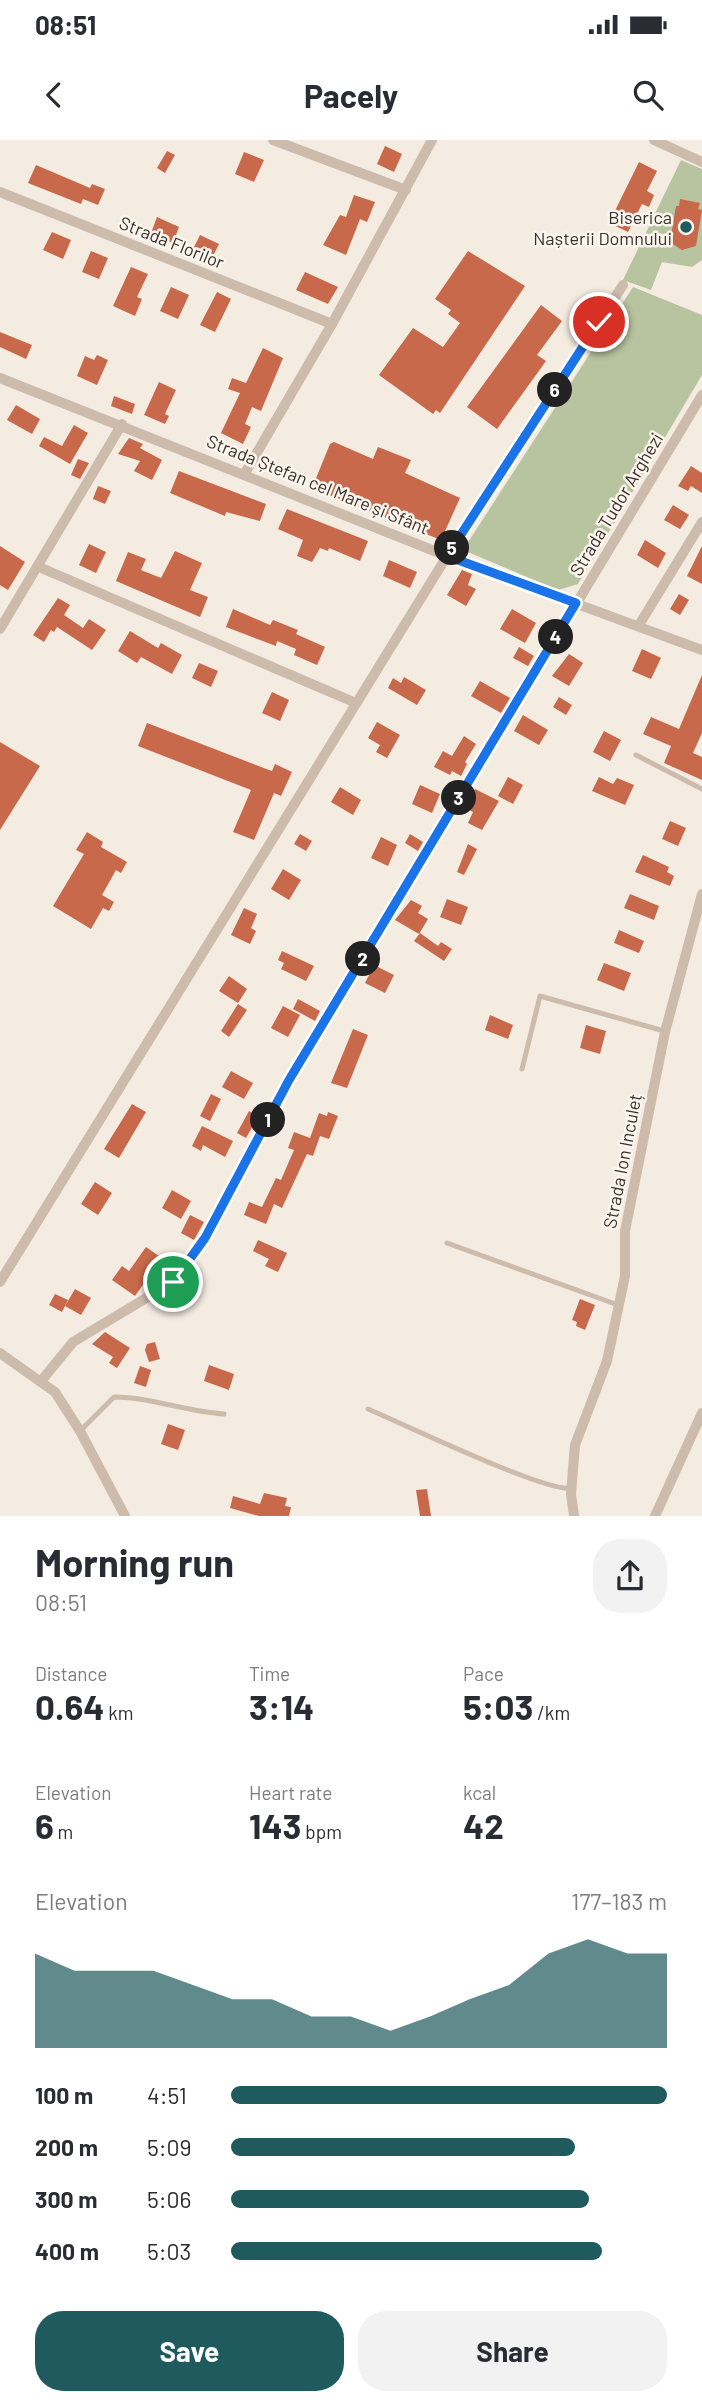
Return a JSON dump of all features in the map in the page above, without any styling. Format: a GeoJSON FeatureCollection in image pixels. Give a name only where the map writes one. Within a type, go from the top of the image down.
{"type":"FeatureCollection","features":[{"type":"Feature","properties":{"kind":"street"},"geometry":{"type":"LineString","coordinates":[[273,140],[406,190]]}},
{"type":"Feature","properties":{"kind":"street"},"geometry":{"type":"LineString","coordinates":[[246,473],[332,324],[432,140]]}},
{"type":"Feature","properties":{"kind":"street"},"geometry":{"type":"LineString","coordinates":[[654,140],[702,162]]}},
{"type":"Feature","properties":{"kind":"street","name":"Strada Florilor"},"geometry":{"type":"LineString","coordinates":[[0,192],[332,324]]}},
{"type":"Feature","properties":{"kind":"street"},"geometry":{"type":"LineString","coordinates":[[0,1282],[447,556],[623,285]]}},
{"type":"Feature","properties":{"kind":"street","name":"Strada Ștefan cel Mare și Sfânt"},"geometry":{"type":"LineString","coordinates":[[0,378],[246,473],[447,556],[702,650]]}},
{"type":"Feature","properties":{"kind":"street","name":"Strada Tudor Arghezi"},"geometry":{"type":"LineString","coordinates":[[42,1380],[73,1342],[173,1282],[205,1238],[289,1080],[702,395]]}},
{"type":"Feature","properties":{"kind":"street"},"geometry":{"type":"LineString","coordinates":[[0,628],[39,568],[122,424]]}},
{"type":"Feature","properties":{"kind":"street"},"geometry":{"type":"LineString","coordinates":[[639,625],[702,522]]}},
{"type":"Feature","properties":{"kind":"street"},"geometry":{"type":"LineString","coordinates":[[39,568],[356,703]]}},
{"type":"Feature","properties":{"kind":"street","name":"Strada Ion Inculeț"},"geometry":{"type":"LineString","coordinates":[[574,1516],[571,1488],[575,1445],[607,1361],[625,1276],[625,1231],[665,1032],[702,894]]}},
{"type":"Feature","properties":{"kind":"street"},"geometry":{"type":"LineString","coordinates":[[0,1353],[42,1380],[55,1392],[80,1431],[125,1516]]}},
{"type":"Feature","properties":{"kind":"street"},"geometry":{"type":"LineString","coordinates":[[654,1516],[702,1413]]}},
{"type":"Feature","properties":{"kind":"lane"},"geometry":{"type":"LineString","coordinates":[[636,755],[702,789]]}},
{"type":"Feature","properties":{"kind":"lane"},"geometry":{"type":"LineString","coordinates":[[522,1069],[540,996],[665,1032]]}},
{"type":"Feature","properties":{"kind":"lane"},"geometry":{"type":"LineString","coordinates":[[447,1243],[618,1305]]}},
{"type":"Feature","properties":{"kind":"lane"},"geometry":{"type":"LineString","coordinates":[[80,1431],[114,1397],[134,1397],[199,1413],[224,1414]]}},
{"type":"Feature","properties":{"kind":"lane"},"geometry":{"type":"LineString","coordinates":[[368,1409],[520,1475],[562,1490],[571,1488]]}},
{"type":"Feature","properties":{"kind":"green space"},"geometry":{"type":"Polygon","coordinates":[[[681,160],[702,169],[702,260],[692,267],[662,262],[651,290],[623,280],[681,160]]]}},
{"type":"Feature","properties":{"kind":"green space"},"geometry":{"type":"Polygon","coordinates":[[[633,287],[702,315],[702,375],[578,584],[558,590],[463,550],[633,287]]]}},
{"type":"Feature","properties":{"kind":"building"},"geometry":{"type":"Polygon","coordinates":[[[385,146],[402,154],[394,172],[377,164],[385,146]]]}},
{"type":"Feature","properties":{"kind":"building"},"geometry":{"type":"Polygon","coordinates":[[[167,151],[175,155],[165,173],[157,168],[167,151]]]}},
{"type":"Feature","properties":{"kind":"building"},"geometry":{"type":"Polygon","coordinates":[[[244,152],[264,160],[254,182],[235,174],[244,152]]]}},
{"type":"Feature","properties":{"kind":"building"},"geometry":{"type":"Polygon","coordinates":[[[639,162],[657,171],[647,191],[654,195],[649,207],[642,204],[628,232],[609,223],[639,162]]]}},
{"type":"Feature","properties":{"kind":"building"},"geometry":{"type":"Polygon","coordinates":[[[36,165],[90,188],[92,184],[105,189],[98,205],[83,199],[81,204],[28,183],[36,165]]]}},
{"type":"Feature","properties":{"kind":"building"},"geometry":{"type":"Polygon","coordinates":[[[354,195],[375,202],[367,222],[360,219],[346,255],[323,245],[340,215],[346,217],[354,195]]]}},
{"type":"Feature","properties":{"kind":"building","name":"Biserica Nașterii Domnului"},"geometry":{"type":"Polygon","coordinates":[[[680,199],[700,203],[698,209],[702,210],[696,246],[682,250],[670,242],[676,206],[679,206],[680,199]]]}},
{"type":"Feature","properties":{"kind":"building"},"geometry":{"type":"Polygon","coordinates":[[[157,217],[179,227],[173,243],[151,233],[157,217]]]}},
{"type":"Feature","properties":{"kind":"building"},"geometry":{"type":"Polygon","coordinates":[[[52,232],[71,240],[63,259],[43,250],[52,232]]]}},
{"type":"Feature","properties":{"kind":"building"},"geometry":{"type":"Polygon","coordinates":[[[200,235],[219,244],[212,258],[193,249],[200,235]]]}},
{"type":"Feature","properties":{"kind":"building"},"geometry":{"type":"Polygon","coordinates":[[[91,251],[108,258],[99,279],[82,272],[91,251]]]}},
{"type":"Feature","properties":{"kind":"building"},"geometry":{"type":"Polygon","coordinates":[[[468,251],[525,286],[440,413],[436,410],[433,414],[379,375],[413,328],[443,347],[460,323],[448,314],[451,310],[435,299],[468,251]]]}},
{"type":"Feature","properties":{"kind":"building"},"geometry":{"type":"Polygon","coordinates":[[[131,267],[148,274],[137,297],[142,299],[135,316],[113,306],[131,267]]]}},
{"type":"Feature","properties":{"kind":"building"},"geometry":{"type":"Polygon","coordinates":[[[305,272],[338,287],[328,304],[296,290],[305,272]]]}},
{"type":"Feature","properties":{"kind":"building"},"geometry":{"type":"Polygon","coordinates":[[[171,287],[189,295],[178,319],[160,311],[171,287]]]}},
{"type":"Feature","properties":{"kind":"building"},"geometry":{"type":"Polygon","coordinates":[[[217,292],[231,299],[215,332],[200,325],[217,292]]]}},
{"type":"Feature","properties":{"kind":"building"},"geometry":{"type":"Polygon","coordinates":[[[541,305],[562,321],[537,355],[546,361],[497,429],[467,407],[541,305]]]}},
{"type":"Feature","properties":{"kind":"building"},"geometry":{"type":"Polygon","coordinates":[[[0,332],[32,345],[26,359],[0,347],[0,332]]]}},
{"type":"Feature","properties":{"kind":"building"},"geometry":{"type":"Polygon","coordinates":[[[263,348],[283,358],[261,411],[252,407],[245,424],[251,427],[243,444],[221,433],[240,393],[228,389],[232,378],[246,383],[263,348]]]}},
{"type":"Feature","properties":{"kind":"building"},"geometry":{"type":"Polygon","coordinates":[[[97,355],[108,360],[97,385],[77,376],[85,356],[94,360],[97,355]]]}},
{"type":"Feature","properties":{"kind":"building"},"geometry":{"type":"Polygon","coordinates":[[[159,382],[176,390],[165,414],[169,416],[165,424],[144,415],[159,382]]]}},
{"type":"Feature","properties":{"kind":"building"},"geometry":{"type":"Polygon","coordinates":[[[114,396],[135,404],[132,414],[111,406],[114,396]]]}},
{"type":"Feature","properties":{"kind":"building"},"geometry":{"type":"Polygon","coordinates":[[[16,405],[40,419],[32,434],[7,420],[16,405]]]}},
{"type":"Feature","properties":{"kind":"building"},"geometry":{"type":"Polygon","coordinates":[[[74,425],[88,433],[70,464],[39,446],[44,437],[62,446],[74,425]]]}},
{"type":"Feature","properties":{"kind":"building"},"geometry":{"type":"Polygon","coordinates":[[[129,438],[143,444],[140,448],[162,460],[152,480],[134,471],[140,461],[118,454],[129,438]]]}},
{"type":"Feature","properties":{"kind":"building"},"geometry":{"type":"Polygon","coordinates":[[[334,442],[373,459],[378,447],[411,460],[405,473],[460,498],[441,540],[312,488],[330,444],[334,442]]]}},
{"type":"Feature","properties":{"kind":"building"},"geometry":{"type":"Polygon","coordinates":[[[78,459],[89,463],[80,479],[71,475],[78,459]]]}},
{"type":"Feature","properties":{"kind":"building"},"geometry":{"type":"Polygon","coordinates":[[[691,466],[702,473],[702,493],[691,486],[688,491],[678,486],[691,466]]]}},
{"type":"Feature","properties":{"kind":"building"},"geometry":{"type":"Polygon","coordinates":[[[179,471],[266,504],[260,521],[226,512],[225,516],[170,493],[179,471]]]}},
{"type":"Feature","properties":{"kind":"building"},"geometry":{"type":"Polygon","coordinates":[[[98,486],[111,491],[105,504],[93,499],[98,486]]]}},
{"type":"Feature","properties":{"kind":"building"},"geometry":{"type":"Polygon","coordinates":[[[673,505],[689,515],[680,529],[664,520],[673,505]]]}},
{"type":"Feature","properties":{"kind":"building"},"geometry":{"type":"Polygon","coordinates":[[[287,509],[368,541],[360,561],[329,548],[328,551],[320,548],[312,562],[297,556],[303,540],[278,529],[287,509]]]}},
{"type":"Feature","properties":{"kind":"building"},"geometry":{"type":"Polygon","coordinates":[[[645,540],[666,553],[658,568],[637,555],[645,540]]]}},
{"type":"Feature","properties":{"kind":"building"},"geometry":{"type":"Polygon","coordinates":[[[89,544],[106,552],[96,573],[79,565],[89,544]]]}},
{"type":"Feature","properties":{"kind":"building"},"geometry":{"type":"Polygon","coordinates":[[[0,546],[25,562],[8,590],[0,585],[0,546]]]}},
{"type":"Feature","properties":{"kind":"building"},"geometry":{"type":"Polygon","coordinates":[[[702,546],[702,584],[687,576],[702,546]]]}},
{"type":"Feature","properties":{"kind":"building"},"geometry":{"type":"Polygon","coordinates":[[[175,551],[202,563],[190,590],[208,597],[200,617],[116,581],[128,552],[146,559],[141,570],[161,578],[175,551]]]}},
{"type":"Feature","properties":{"kind":"building"},"geometry":{"type":"Polygon","coordinates":[[[389,560],[417,572],[410,588],[383,576],[389,560]]]}},
{"type":"Feature","properties":{"kind":"building"},"geometry":{"type":"Polygon","coordinates":[[[462,570],[472,574],[468,585],[476,589],[466,606],[447,595],[462,570]]]}},
{"type":"Feature","properties":{"kind":"building"},"geometry":{"type":"Polygon","coordinates":[[[679,594],[689,600],[680,615],[670,609],[679,594]]]}},
{"type":"Feature","properties":{"kind":"building"},"geometry":{"type":"Polygon","coordinates":[[[58,598],[70,605],[64,615],[83,628],[89,619],[106,630],[92,650],[57,627],[54,632],[51,630],[44,642],[33,635],[58,598]]]}},
{"type":"Feature","properties":{"kind":"building"},"geometry":{"type":"Polygon","coordinates":[[[233,609],[270,625],[273,620],[298,630],[296,634],[325,647],[317,665],[294,655],[296,649],[277,641],[276,646],[226,627],[233,609]]]}},
{"type":"Feature","properties":{"kind":"building"},"geometry":{"type":"Polygon","coordinates":[[[512,609],[536,623],[525,643],[500,629],[512,609]]]}},
{"type":"Feature","properties":{"kind":"building"},"geometry":{"type":"Polygon","coordinates":[[[130,631],[158,648],[161,643],[182,655],[172,674],[141,657],[137,663],[118,651],[130,631]]]}},
{"type":"Feature","properties":{"kind":"building"},"geometry":{"type":"Polygon","coordinates":[[[519,647],[534,656],[528,666],[513,658],[519,647]]]}},
{"type":"Feature","properties":{"kind":"building"},"geometry":{"type":"Polygon","coordinates":[[[642,649],[661,658],[651,679],[632,671],[642,649]]]}},
{"type":"Feature","properties":{"kind":"building"},"geometry":{"type":"Polygon","coordinates":[[[569,654],[583,663],[569,686],[552,676],[569,654]]]}},
{"type":"Feature","properties":{"kind":"building"},"geometry":{"type":"Polygon","coordinates":[[[199,663],[218,671],[211,687],[192,678],[199,663]]]}},
{"type":"Feature","properties":{"kind":"building"},"geometry":{"type":"Polygon","coordinates":[[[702,675],[702,733],[693,753],[702,757],[702,780],[664,763],[671,746],[643,734],[651,717],[679,729],[702,675]]]}},
{"type":"Feature","properties":{"kind":"building"},"geometry":{"type":"Polygon","coordinates":[[[404,677],[426,690],[417,705],[388,688],[393,678],[401,683],[404,677]]]}},
{"type":"Feature","properties":{"kind":"building"},"geometry":{"type":"Polygon","coordinates":[[[480,681],[510,698],[501,713],[471,696],[480,681]]]}},
{"type":"Feature","properties":{"kind":"building"},"geometry":{"type":"Polygon","coordinates":[[[272,692],[289,700],[280,721],[262,713],[272,692]]]}},
{"type":"Feature","properties":{"kind":"building"},"geometry":{"type":"Polygon","coordinates":[[[559,697],[572,705],[566,715],[553,707],[559,697]]]}},
{"type":"Feature","properties":{"kind":"building"},"geometry":{"type":"Polygon","coordinates":[[[523,715],[548,730],[539,745],[514,731],[523,715]]]}},
{"type":"Feature","properties":{"kind":"building"},"geometry":{"type":"Polygon","coordinates":[[[377,722],[400,735],[387,758],[376,752],[380,745],[368,738],[377,722]]]}},
{"type":"Feature","properties":{"kind":"building"},"geometry":{"type":"Polygon","coordinates":[[[147,723],[269,770],[272,771],[275,764],[292,772],[281,796],[274,793],[254,840],[233,832],[251,790],[138,746],[147,723]]]}},
{"type":"Feature","properties":{"kind":"building"},"geometry":{"type":"Polygon","coordinates":[[[604,731],[621,740],[610,761],[593,752],[604,731]]]}},
{"type":"Feature","properties":{"kind":"building"},"geometry":{"type":"Polygon","coordinates":[[[464,736],[476,744],[465,762],[467,764],[461,776],[452,771],[450,775],[434,767],[443,751],[452,756],[464,736]]]}},
{"type":"Feature","properties":{"kind":"building"},"geometry":{"type":"Polygon","coordinates":[[[0,742],[40,766],[0,830],[0,742]]]}},
{"type":"Feature","properties":{"kind":"building"},"geometry":{"type":"Polygon","coordinates":[[[508,777],[523,785],[513,804],[498,796],[508,777]]]}},
{"type":"Feature","properties":{"kind":"building"},"geometry":{"type":"Polygon","coordinates":[[[599,777],[613,784],[617,778],[634,785],[625,805],[592,791],[599,777]]]}},
{"type":"Feature","properties":{"kind":"building"},"geometry":{"type":"Polygon","coordinates":[[[420,785],[440,794],[432,813],[412,804],[420,785]]]}},
{"type":"Feature","properties":{"kind":"building"},"geometry":{"type":"Polygon","coordinates":[[[340,787],[361,800],[353,815],[331,802],[340,787]]]}},
{"type":"Feature","properties":{"kind":"building"},"geometry":{"type":"Polygon","coordinates":[[[475,789],[499,801],[482,830],[468,823],[473,812],[466,808],[475,789]]]}},
{"type":"Feature","properties":{"kind":"building"},"geometry":{"type":"Polygon","coordinates":[[[670,821],[686,828],[678,846],[662,839],[670,821]]]}},
{"type":"Feature","properties":{"kind":"building"},"geometry":{"type":"Polygon","coordinates":[[[87,832],[103,842],[101,847],[127,862],[121,873],[116,870],[102,895],[114,902],[109,911],[103,908],[91,929],[53,906],[84,854],[76,850],[87,832]]]}},
{"type":"Feature","properties":{"kind":"building"},"geometry":{"type":"Polygon","coordinates":[[[300,834],[312,841],[306,851],[294,844],[300,834]]]}},
{"type":"Feature","properties":{"kind":"building"},"geometry":{"type":"Polygon","coordinates":[[[410,834],[423,842],[418,851],[405,843],[410,834]]]}},
{"type":"Feature","properties":{"kind":"building"},"geometry":{"type":"Polygon","coordinates":[[[381,837],[397,845],[388,866],[371,858],[381,837]]]}},
{"type":"Feature","properties":{"kind":"building"},"geometry":{"type":"Polygon","coordinates":[[[468,844],[477,849],[464,875],[457,872],[468,844]]]}},
{"type":"Feature","properties":{"kind":"building"},"geometry":{"type":"Polygon","coordinates":[[[643,855],[669,867],[667,872],[674,876],[670,886],[635,872],[643,855]]]}},
{"type":"Feature","properties":{"kind":"building"},"geometry":{"type":"Polygon","coordinates":[[[283,869],[301,880],[289,900],[271,889],[283,869]]]}},
{"type":"Feature","properties":{"kind":"building"},"geometry":{"type":"Polygon","coordinates":[[[630,894],[659,906],[654,920],[624,908],[630,894]]]}},
{"type":"Feature","properties":{"kind":"building"},"geometry":{"type":"Polygon","coordinates":[[[447,899],[468,907],[461,925],[440,917],[447,899]]]}},
{"type":"Feature","properties":{"kind":"building"},"geometry":{"type":"Polygon","coordinates":[[[411,900],[422,906],[418,913],[428,919],[419,934],[395,920],[411,900]]]}},
{"type":"Feature","properties":{"kind":"building"},"geometry":{"type":"Polygon","coordinates":[[[244,908],[257,914],[251,928],[256,931],[250,944],[231,935],[244,908]]]}},
{"type":"Feature","properties":{"kind":"building"},"geometry":{"type":"Polygon","coordinates":[[[619,930],[644,941],[639,953],[614,943],[619,930]]]}},
{"type":"Feature","properties":{"kind":"building"},"geometry":{"type":"Polygon","coordinates":[[[420,933],[438,946],[441,942],[452,949],[444,961],[414,941],[420,933]]]}},
{"type":"Feature","properties":{"kind":"building"},"geometry":{"type":"Polygon","coordinates":[[[282,951],[314,966],[306,981],[281,969],[284,963],[278,960],[282,951]]]}},
{"type":"Feature","properties":{"kind":"building"},"geometry":{"type":"Polygon","coordinates":[[[604,963],[631,973],[624,991],[597,980],[604,963]]]}},
{"type":"Feature","properties":{"kind":"building"},"geometry":{"type":"Polygon","coordinates":[[[374,965],[394,975],[385,993],[365,983],[374,965]]]}},
{"type":"Feature","properties":{"kind":"building"},"geometry":{"type":"Polygon","coordinates":[[[229,976],[247,989],[238,1003],[219,991],[229,976]]]}},
{"type":"Feature","properties":{"kind":"building"},"geometry":{"type":"Polygon","coordinates":[[[298,999],[320,1011],[315,1021],[293,1009],[298,999]]]}},
{"type":"Feature","properties":{"kind":"building"},"geometry":{"type":"Polygon","coordinates":[[[238,1004],[247,1010],[229,1037],[221,1031],[238,1004]]]}},
{"type":"Feature","properties":{"kind":"building"},"geometry":{"type":"Polygon","coordinates":[[[283,1006],[300,1015],[288,1037],[271,1028],[283,1006]]]}},
{"type":"Feature","properties":{"kind":"building"},"geometry":{"type":"Polygon","coordinates":[[[490,1015],[513,1025],[508,1039],[485,1030],[490,1015]]]}},
{"type":"Feature","properties":{"kind":"building"},"geometry":{"type":"Polygon","coordinates":[[[586,1025],[606,1031],[600,1054],[580,1048],[586,1025]]]}},
{"type":"Feature","properties":{"kind":"building"},"geometry":{"type":"Polygon","coordinates":[[[353,1029],[368,1035],[347,1088],[331,1083],[353,1029]]]}},
{"type":"Feature","properties":{"kind":"building"},"geometry":{"type":"Polygon","coordinates":[[[231,1071],[253,1083],[244,1099],[222,1087],[231,1071]]]}},
{"type":"Feature","properties":{"kind":"building"},"geometry":{"type":"Polygon","coordinates":[[[211,1094],[221,1099],[210,1121],[200,1116],[211,1094]]]}},
{"type":"Feature","properties":{"kind":"building"},"geometry":{"type":"Polygon","coordinates":[[[132,1104],[146,1112],[119,1158],[104,1149],[132,1104]]]}},
{"type":"Feature","properties":{"kind":"building"},"geometry":{"type":"Polygon","coordinates":[[[249,1111],[258,1117],[246,1138],[237,1133],[249,1111]]]}},
{"type":"Feature","properties":{"kind":"building"},"geometry":{"type":"Polygon","coordinates":[[[328,1112],[338,1116],[329,1139],[320,1136],[313,1156],[307,1154],[282,1208],[274,1204],[266,1224],[244,1215],[249,1202],[262,1207],[276,1178],[281,1180],[294,1150],[288,1148],[294,1132],[310,1138],[319,1113],[327,1116],[328,1112]]]}},
{"type":"Feature","properties":{"kind":"building"},"geometry":{"type":"Polygon","coordinates":[[[202,1126],[233,1141],[225,1157],[203,1145],[201,1151],[192,1146],[202,1126]]]}},
{"type":"Feature","properties":{"kind":"building"},"geometry":{"type":"Polygon","coordinates":[[[95,1182],[112,1193],[98,1215],[81,1204],[95,1182]]]}},
{"type":"Feature","properties":{"kind":"building"},"geometry":{"type":"Polygon","coordinates":[[[172,1190],[191,1201],[181,1219],[162,1208],[172,1190]]]}},
{"type":"Feature","properties":{"kind":"building"},"geometry":{"type":"Polygon","coordinates":[[[190,1215],[204,1222],[194,1240],[181,1233],[190,1215]]]}},
{"type":"Feature","properties":{"kind":"building"},"geometry":{"type":"Polygon","coordinates":[[[258,1240],[287,1253],[278,1272],[265,1266],[269,1259],[253,1251],[258,1240]]]}},
{"type":"Feature","properties":{"kind":"building"},"geometry":{"type":"Polygon","coordinates":[[[146,1247],[166,1261],[156,1275],[152,1272],[135,1296],[112,1280],[122,1266],[129,1271],[146,1247]]]}},
{"type":"Feature","properties":{"kind":"building"},"geometry":{"type":"Polygon","coordinates":[[[75,1289],[91,1298],[81,1315],[65,1306],[75,1289]]]}},
{"type":"Feature","properties":{"kind":"building"},"geometry":{"type":"Polygon","coordinates":[[[55,1294],[68,1300],[62,1312],[49,1305],[55,1294]]]}},
{"type":"Feature","properties":{"kind":"building"},"geometry":{"type":"Polygon","coordinates":[[[580,1299],[595,1305],[585,1330],[576,1326],[577,1322],[572,1320],[580,1299]]]}},
{"type":"Feature","properties":{"kind":"building"},"geometry":{"type":"Polygon","coordinates":[[[105,1332],[130,1348],[117,1368],[109,1363],[113,1357],[92,1344],[105,1332]]]}},
{"type":"Feature","properties":{"kind":"building"},"geometry":{"type":"Polygon","coordinates":[[[155,1342],[160,1359],[149,1362],[145,1350],[147,1344],[155,1342]]]}},
{"type":"Feature","properties":{"kind":"building"},"geometry":{"type":"Polygon","coordinates":[[[209,1365],[234,1374],[229,1390],[204,1381],[209,1365]]]}},
{"type":"Feature","properties":{"kind":"building"},"geometry":{"type":"Polygon","coordinates":[[[140,1366],[151,1370],[146,1387],[134,1383],[140,1366]]]}},
{"type":"Feature","properties":{"kind":"building"},"geometry":{"type":"Polygon","coordinates":[[[168,1424],[185,1430],[178,1450],[161,1444],[168,1424]]]}},
{"type":"Feature","properties":{"kind":"building"},"geometry":{"type":"Polygon","coordinates":[[[427,1489],[431,1516],[420,1516],[416,1490],[427,1489]]]}},
{"type":"Feature","properties":{"kind":"building"},"geometry":{"type":"Polygon","coordinates":[[[264,1493],[287,1498],[285,1506],[291,1507],[289,1516],[259,1516],[230,1508],[233,1496],[260,1504],[264,1493]]]}},
{"type":"Feature","properties":{"kind":"place","name":"Biserica Nașterii Domnului"},"geometry":{"type":"Point","coordinates":[686,227]}},
{"type":"Feature","properties":{"kind":"route"},"geometry":{"type":"LineString","coordinates":[[173,1282],[205,1238],[289,1080],[576,603],[447,556],[599,322]]}}]}
